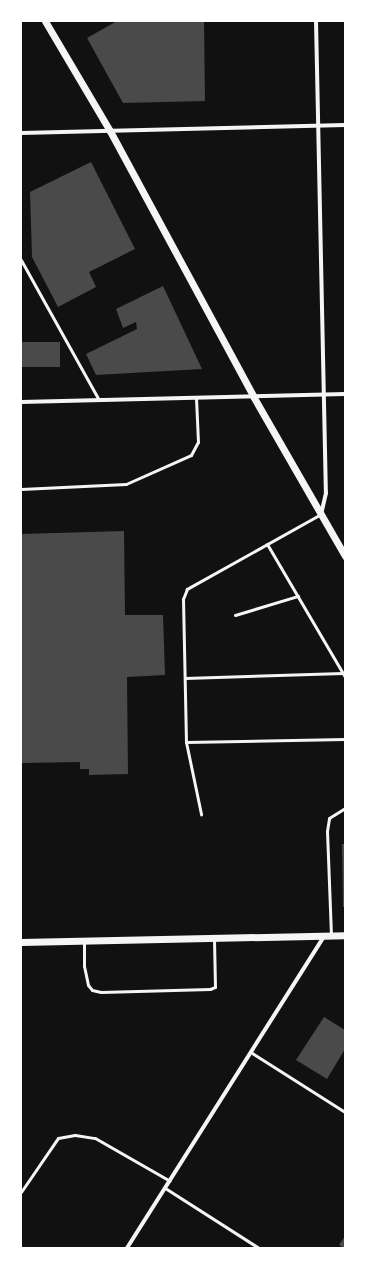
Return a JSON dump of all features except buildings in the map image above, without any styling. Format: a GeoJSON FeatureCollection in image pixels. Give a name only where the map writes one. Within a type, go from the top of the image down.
{"type":"FeatureCollection","features":[{"type":"Feature","properties":{"kind":"street"},"geometry":{"type":"LineString","coordinates":[[45,21],[110,131],[253,396],[345,556]]}},
{"type":"Feature","properties":{"kind":"street"},"geometry":{"type":"LineString","coordinates":[[316,21],[326,493],[321,514]]}},
{"type":"Feature","properties":{"kind":"street"},"geometry":{"type":"LineString","coordinates":[[21,133],[345,125]]}},
{"type":"Feature","properties":{"kind":"street"},"geometry":{"type":"LineString","coordinates":[[21,402],[345,394]]}},
{"type":"Feature","properties":{"kind":"street"},"geometry":{"type":"LineString","coordinates":[[126,1248],[327,935]]}},
{"type":"Feature","properties":{"kind":"street"},"geometry":{"type":"LineString","coordinates":[[21,942],[345,935]]}},
{"type":"Feature","properties":{"kind":"lane"},"geometry":{"type":"LineString","coordinates":[[21,260],[99,400]]}},
{"type":"Feature","properties":{"kind":"lane"},"geometry":{"type":"LineString","coordinates":[[21,489],[126,484],[191,455],[198,442],[196,398]]}},
{"type":"Feature","properties":{"kind":"lane"},"geometry":{"type":"LineString","coordinates":[[201,814],[186,742],[183,599],[187,590],[321,514]]}},
{"type":"Feature","properties":{"kind":"lane"},"geometry":{"type":"LineString","coordinates":[[268,544],[345,677]]}},
{"type":"Feature","properties":{"kind":"lane"},"geometry":{"type":"LineString","coordinates":[[235,615],[298,596]]}},
{"type":"Feature","properties":{"kind":"lane"},"geometry":{"type":"LineString","coordinates":[[185,678],[343,673]]}},
{"type":"Feature","properties":{"kind":"lane"},"geometry":{"type":"LineString","coordinates":[[186,742],[345,739]]}},
{"type":"Feature","properties":{"kind":"lane"},"geometry":{"type":"LineString","coordinates":[[327,935],[327,831],[329,818],[345,808]]}},
{"type":"Feature","properties":{"kind":"lane"},"geometry":{"type":"LineString","coordinates":[[84,941],[84,966],[88,985],[92,990],[101,992],[210,989],[214,987],[214,938]]}},
{"type":"Feature","properties":{"kind":"lane"},"geometry":{"type":"LineString","coordinates":[[252,1053],[345,1112]]}},
{"type":"Feature","properties":{"kind":"lane"},"geometry":{"type":"LineString","coordinates":[[21,1192],[58,1138],[75,1135],[95,1138],[170,1181]]}},
{"type":"Feature","properties":{"kind":"lane"},"geometry":{"type":"LineString","coordinates":[[165,1188],[259,1248]]}}]}
